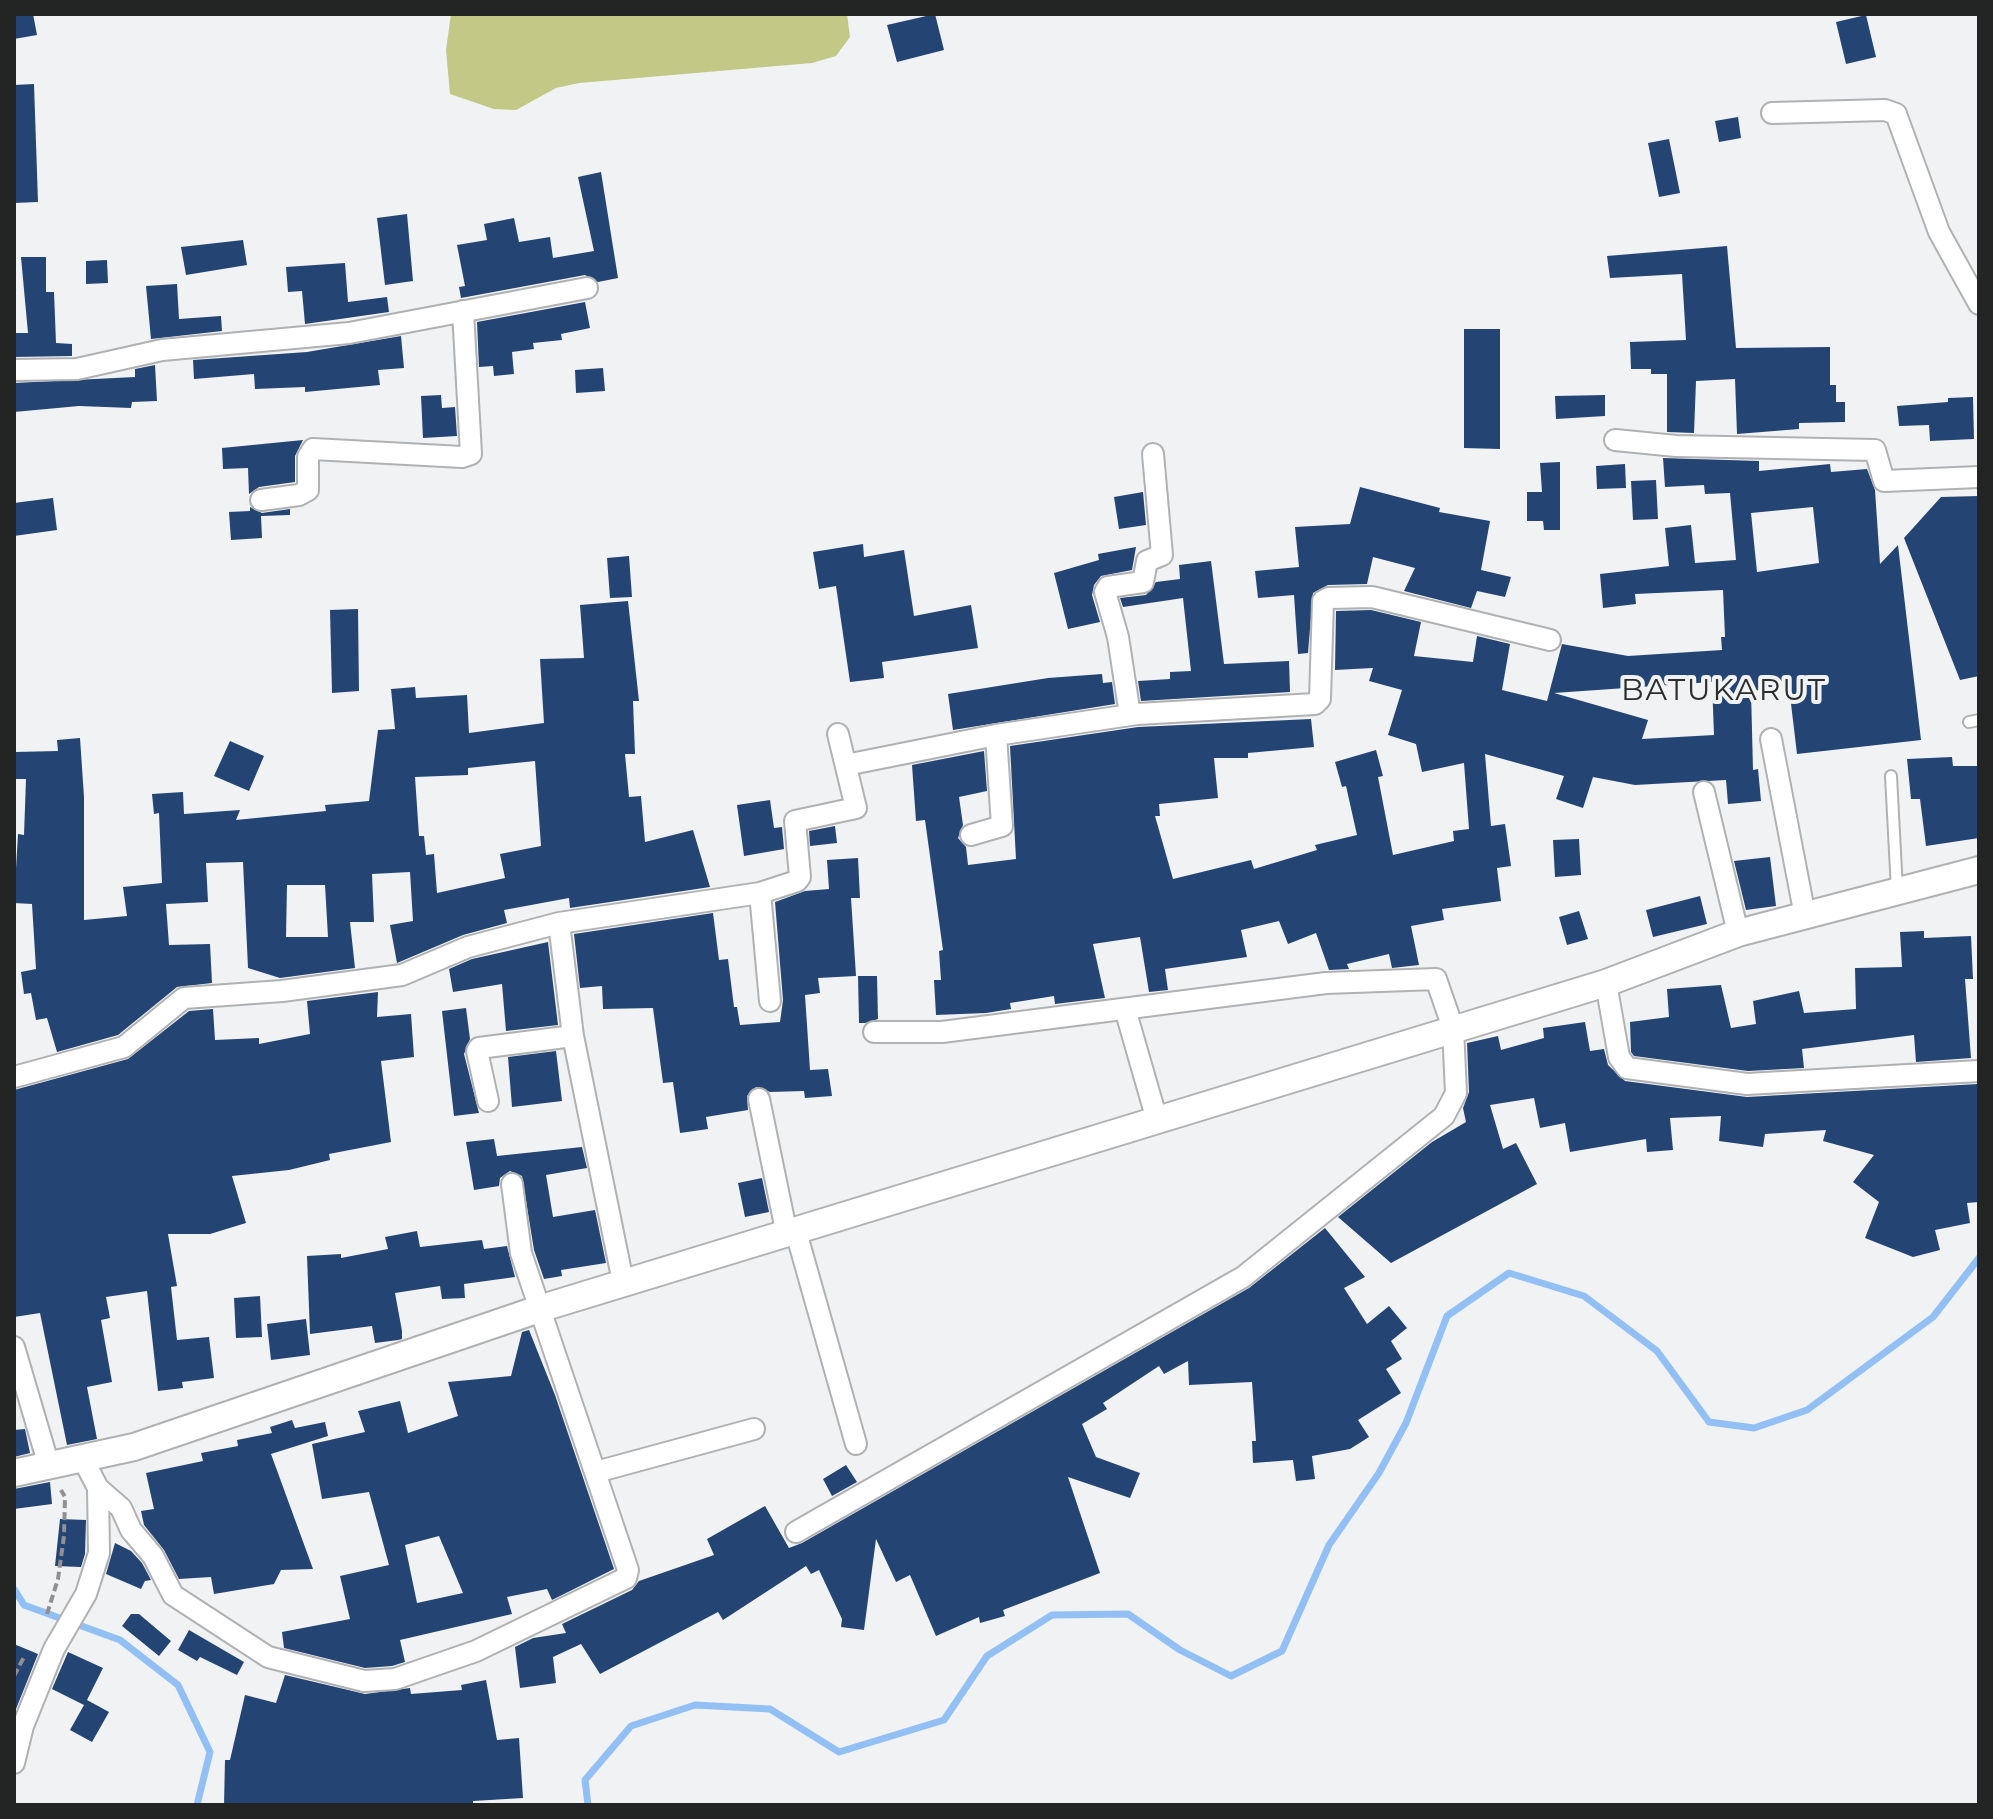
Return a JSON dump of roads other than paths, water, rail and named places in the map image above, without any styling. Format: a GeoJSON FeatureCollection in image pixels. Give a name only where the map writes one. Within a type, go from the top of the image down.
{"type":"FeatureCollection","features":[{"type":"Feature","properties":{"kind":"street"},"geometry":{"type":"LineString","coordinates":[[1772,113],[1885,110],[1896,114],[1939,232],[1979,304]]}},
{"type":"Feature","properties":{"kind":"street"},"geometry":{"type":"LineString","coordinates":[[14,370],[77,369],[162,350],[349,333],[587,288]]}},
{"type":"Feature","properties":{"kind":"street"},"geometry":{"type":"LineString","coordinates":[[261,500],[299,495],[308,490],[308,457],[313,449],[462,457],[471,454],[463,311]]}},
{"type":"Feature","properties":{"kind":"street"},"geometry":{"type":"LineString","coordinates":[[1615,440],[1676,446],[1875,450],[1884,481],[1979,477]]}},
{"type":"Feature","properties":{"kind":"street"},"geometry":{"type":"LineString","coordinates":[[1130,715],[1118,637],[1105,592],[1108,587],[1143,582],[1147,561],[1162,555],[1153,454]]}},
{"type":"Feature","properties":{"kind":"street"},"geometry":{"type":"LineString","coordinates":[[846,765],[996,735],[1130,715],[1318,702],[1323,601],[1329,598],[1372,597],[1550,640]]}},
{"type":"Feature","properties":{"kind":"street"},"geometry":{"type":"LineString","coordinates":[[14,1077],[124,1047],[184,998],[282,991],[402,975],[468,947],[559,923],[760,893],[799,880],[795,821],[856,808],[838,734]]}},
{"type":"Feature","properties":{"kind":"street"},"geometry":{"type":"LineString","coordinates":[[971,835],[1002,826],[996,735]]}},
{"type":"Feature","properties":{"kind":"street"},"geometry":{"type":"LineString","coordinates":[[1771,739],[1805,916]]}},
{"type":"Feature","properties":{"kind":"street"},"geometry":{"type":"LineString","coordinates":[[1704,792],[1738,933]]}},
{"type":"Feature","properties":{"kind":"street"},"geometry":{"type":"LineString","coordinates":[[14,1473],[134,1447],[623,1282],[792,1234],[1606,983],[1738,933],[1979,870]]}},
{"type":"Feature","properties":{"kind":"street"},"geometry":{"type":"LineString","coordinates":[[760,893],[770,1001]]}},
{"type":"Feature","properties":{"kind":"street"},"geometry":{"type":"LineString","coordinates":[[559,923],[573,1036],[623,1282]]}},
{"type":"Feature","properties":{"kind":"street"},"geometry":{"type":"LineString","coordinates":[[796,1532],[1243,1277],[1393,1153],[1444,1116],[1456,1093],[1453,1028],[1436,979],[1326,983],[942,1032],[874,1032]]}},
{"type":"Feature","properties":{"kind":"street"},"geometry":{"type":"LineString","coordinates":[[1606,983],[1619,1057],[1627,1068],[1747,1084],[1979,1071]]}},
{"type":"Feature","properties":{"kind":"street"},"geometry":{"type":"LineString","coordinates":[[1125,1009],[1157,1120]]}},
{"type":"Feature","properties":{"kind":"street"},"geometry":{"type":"LineString","coordinates":[[488,1101],[479,1048],[573,1036]]}},
{"type":"Feature","properties":{"kind":"street"},"geometry":{"type":"LineString","coordinates":[[759,1099],[792,1234],[856,1444]]}},
{"type":"Feature","properties":{"kind":"street"},"geometry":{"type":"LineString","coordinates":[[83,1459],[98,1488],[121,1508],[131,1530],[153,1556],[173,1595],[268,1657],[364,1681],[395,1679],[476,1651],[626,1578],[628,1570],[521,1253],[512,1184]]}},
{"type":"Feature","properties":{"kind":"street"},"geometry":{"type":"LineString","coordinates":[[14,1347],[49,1466]]}},
{"type":"Feature","properties":{"kind":"street"},"geometry":{"type":"LineString","coordinates":[[596,1472],[754,1429]]}},
{"type":"Feature","properties":{"kind":"street"},"geometry":{"type":"LineString","coordinates":[[14,1763],[18,1723],[54,1649],[86,1594],[99,1553],[98,1488]]}},
{"type":"Feature","properties":{"kind":"lane"},"geometry":{"type":"LineString","coordinates":[[1891,776],[1897,892]]}},
{"type":"Feature","properties":{"kind":"waterway"},"geometry":{"type":"LineString","coordinates":[[588,1805],[585,1780],[631,1726],[695,1705],[770,1709],[839,1752],[944,1720],[987,1656],[1052,1615],[1128,1614],[1180,1650],[1231,1676],[1282,1651],[1329,1545],[1379,1473],[1406,1423],[1447,1316],[1509,1273],[1584,1296],[1657,1351],[1709,1422],[1754,1428],[1807,1410],[1933,1317],[1979,1258]]}},
{"type":"Feature","properties":{"kind":"waterway"},"geometry":{"type":"LineString","coordinates":[[14,1589],[24,1605],[120,1640],[178,1685],[210,1752],[197,1805]]}},
{"type":"Feature","properties":{"kind":"district","name":"BATUKARUT"},"geometry":{"type":"Point","coordinates":[1724,691]}}]}
